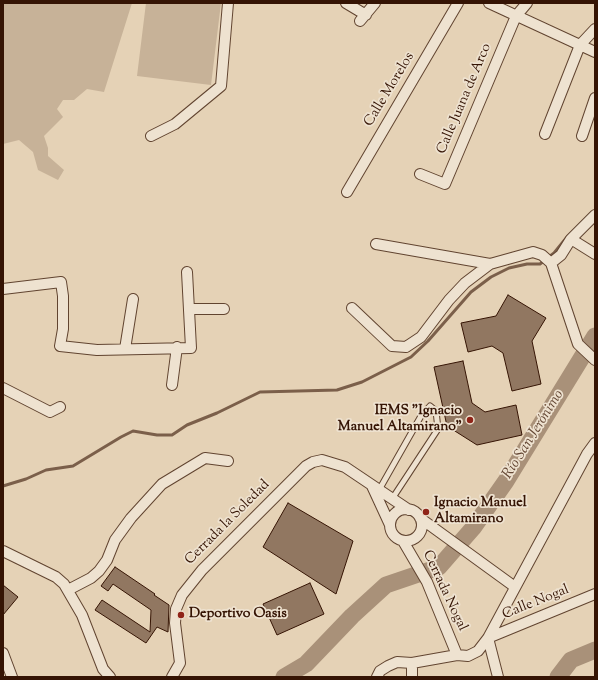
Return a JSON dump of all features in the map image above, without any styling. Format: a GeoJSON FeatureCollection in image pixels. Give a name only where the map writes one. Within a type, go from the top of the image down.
{"type":"FeatureCollection","features":[{"type":"Feature","properties":{"kind":"street"},"geometry":{"type":"LineString","coordinates":[[151,136],[175,124],[221,86],[228,3]]}},
{"type":"Feature","properties":{"kind":"street"},"geometry":{"type":"LineString","coordinates":[[346,3],[363,18],[375,3]]}},
{"type":"Feature","properties":{"kind":"street","name":"Calle Morelos"},"geometry":{"type":"LineString","coordinates":[[347,192],[458,3]]}},
{"type":"Feature","properties":{"kind":"street"},"geometry":{"type":"LineString","coordinates":[[489,3],[595,52]]}},
{"type":"Feature","properties":{"kind":"street","name":"Calle Juana de Arco"},"geometry":{"type":"LineString","coordinates":[[420,174],[445,184],[516,16],[526,3]]}},
{"type":"Feature","properties":{"kind":"street"},"geometry":{"type":"LineString","coordinates":[[545,134],[580,45],[595,29]]}},
{"type":"Feature","properties":{"kind":"street"},"geometry":{"type":"LineString","coordinates":[[582,136],[595,98]]}},
{"type":"Feature","properties":{"kind":"street"},"geometry":{"type":"LineString","coordinates":[[550,263],[561,255],[571,240],[595,215]]}},
{"type":"Feature","properties":{"kind":"street"},"geometry":{"type":"LineString","coordinates":[[571,240],[595,254]]}},
{"type":"Feature","properties":{"kind":"street"},"geometry":{"type":"LineString","coordinates":[[376,244],[490,264]]}},
{"type":"Feature","properties":{"kind":"street"},"geometry":{"type":"LineString","coordinates":[[352,308],[392,346],[406,347],[421,337],[449,300],[465,283],[490,264],[534,252],[542,255],[550,263],[578,344],[593,358]]}},
{"type":"Feature","properties":{"kind":"street"},"geometry":{"type":"LineString","coordinates":[[3,288],[60,282],[63,296],[63,328],[60,346],[97,350],[177,347],[191,348],[187,272]]}},
{"type":"Feature","properties":{"kind":"street"},"geometry":{"type":"LineString","coordinates":[[125,349],[133,299]]}},
{"type":"Feature","properties":{"kind":"street"},"geometry":{"type":"LineString","coordinates":[[190,309],[224,309]]}},
{"type":"Feature","properties":{"kind":"street"},"geometry":{"type":"LineString","coordinates":[[172,385],[177,347]]}},
{"type":"Feature","properties":{"kind":"street"},"geometry":{"type":"LineString","coordinates":[[3,388],[50,412],[60,407]]}},
{"type":"Feature","properties":{"kind":"street"},"geometry":{"type":"LineString","coordinates":[[377,677],[380,671],[397,662],[412,663],[457,655],[468,656],[478,651],[488,638],[587,454],[595,443]]}},
{"type":"Feature","properties":{"kind":"street"},"geometry":{"type":"LineString","coordinates":[[68,590],[91,578],[99,571],[107,560],[115,540],[131,518],[162,484],[205,458],[228,461]]}},
{"type":"Feature","properties":{"kind":"street","name":"Cerrada la Soledad"},"geometry":{"type":"LineString","coordinates":[[172,677],[180,663],[175,622],[176,608],[182,595],[191,581],[297,473],[313,462],[330,461],[345,467],[409,510]]}},
{"type":"Feature","properties":{"kind":"street"},"geometry":{"type":"LineString","coordinates":[[375,488],[394,535],[403,541],[413,540],[417,536],[422,528],[420,518]]}},
{"type":"Feature","properties":{"kind":"street"},"geometry":{"type":"LineString","coordinates":[[390,525],[394,515],[398,512],[409,510],[416,512],[420,518],[515,587]]}},
{"type":"Feature","properties":{"kind":"street","name":"Cerrada Nogal"},"geometry":{"type":"LineString","coordinates":[[403,541],[427,582],[457,655]]}},
{"type":"Feature","properties":{"kind":"street"},"geometry":{"type":"LineString","coordinates":[[3,551],[56,577],[68,590],[82,615],[103,669],[110,677]]}},
{"type":"Feature","properties":{"kind":"street","name":"Calle Nogal"},"geometry":{"type":"LineString","coordinates":[[488,638],[595,594]]}},
{"type":"Feature","properties":{"kind":"street"},"geometry":{"type":"LineString","coordinates":[[488,638],[498,677]]}},
{"type":"Feature","properties":{"kind":"street"},"geometry":{"type":"LineString","coordinates":[[3,653],[12,677]]}},
{"type":"Feature","properties":{"kind":"street"},"geometry":{"type":"LineString","coordinates":[[412,663],[412,677]]}},
{"type":"Feature","properties":{"kind":"lane"},"geometry":{"type":"LineString","coordinates":[[375,488],[421,416],[430,406],[436,411],[438,428],[392,499]]}},
{"type":"Feature","properties":{"kind":"shaded area"},"geometry":{"type":"Polygon","coordinates":[[[3,3],[132,3],[104,92],[87,89],[74,100],[63,100],[57,109],[63,117],[44,136],[48,148],[48,156],[64,170],[58,180],[38,170],[33,152],[19,140],[3,144],[3,3]]]}},
{"type":"Feature","properties":{"kind":"shaded area"},"geometry":{"type":"Polygon","coordinates":[[[146,3],[221,3],[211,85],[137,76],[146,3]]]}},
{"type":"Feature","properties":{"kind":"building"},"geometry":{"type":"Polygon","coordinates":[[[508,295],[546,318],[532,341],[541,384],[512,391],[503,353],[492,346],[468,352],[461,323],[496,316],[508,295]]]}},
{"type":"Feature","properties":{"kind":"building"},"geometry":{"type":"Polygon","coordinates":[[[463,361],[472,403],[485,412],[516,405],[522,435],[477,445],[447,426],[434,367],[463,361]]]}},
{"type":"Feature","properties":{"kind":"building"},"geometry":{"type":"Polygon","coordinates":[[[288,503],[353,541],[336,594],[263,547],[288,503]]]}},
{"type":"Feature","properties":{"kind":"building"},"geometry":{"type":"Polygon","coordinates":[[[115,567],[169,605],[168,632],[157,627],[146,643],[95,610],[102,600],[150,632],[151,610],[113,584],[108,591],[101,586],[115,567]]]}},
{"type":"Feature","properties":{"kind":"building"},"geometry":{"type":"Polygon","coordinates":[[[310,583],[324,614],[277,635],[263,604],[310,583]]]}},
{"type":"Feature","properties":{"kind":"building"},"geometry":{"type":"Polygon","coordinates":[[[3,585],[18,597],[3,615],[3,585]]]}},
{"type":"Feature","properties":{"kind":"waterway"},"geometry":{"type":"LineString","coordinates":[[3,486],[26,479],[46,470],[73,466],[133,431],[157,435],[172,435],[187,425],[217,413],[260,392],[337,390],[362,382],[411,357],[428,341],[471,292],[491,277],[509,268],[527,264],[540,264],[554,253],[567,237]]}},
{"type":"Feature","properties":{"kind":"waterway","name":"Río San Jerónimo"},"geometry":{"type":"LineString","coordinates":[[284,677],[306,664],[352,616],[386,585],[439,567],[473,528],[506,481],[595,336]]}},
{"type":"Feature","properties":{"kind":"waterway"},"geometry":{"type":"LineString","coordinates":[[558,677],[571,660],[595,650]]}},
{"type":"Feature","properties":{"kind":"place","name":"IEMS \"Ignacio Manuel Altamirano\""},"geometry":{"type":"Point","coordinates":[470,420]}},
{"type":"Feature","properties":{"kind":"place","name":"Ignacio Manuel Altamirano"},"geometry":{"type":"Point","coordinates":[426,512]}},
{"type":"Feature","properties":{"kind":"place","name":"Deportivo Oasis"},"geometry":{"type":"Point","coordinates":[181,615]}}]}
